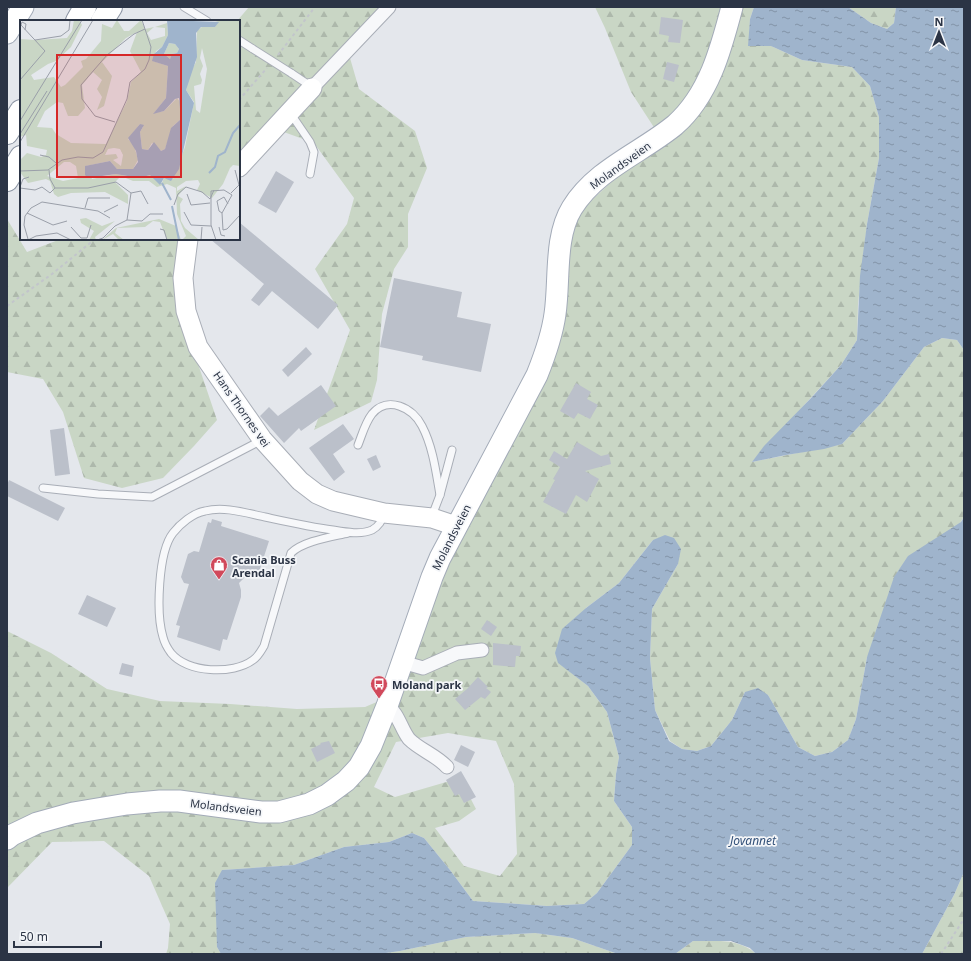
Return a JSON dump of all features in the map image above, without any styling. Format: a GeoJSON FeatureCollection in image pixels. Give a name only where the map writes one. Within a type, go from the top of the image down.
{"type":"FeatureCollection","features":[{"type":"Feature","properties":{"kind":"highway"},"geometry":{"type":"LineString","coordinates":[[78,20],[85,7]]}},
{"type":"Feature","properties":{"kind":"highway"},"geometry":{"type":"LineString","coordinates":[[103,20],[111,7]]}},
{"type":"Feature","properties":{"kind":"highway"},"geometry":{"type":"LineString","coordinates":[[7,134],[20,113]]}},
{"type":"Feature","properties":{"kind":"highway"},"geometry":{"type":"LineString","coordinates":[[7,180],[20,159]]}},
{"type":"Feature","properties":{"kind":"main road"},"geometry":{"type":"LineString","coordinates":[[7,33],[23,7]]}},
{"type":"Feature","properties":{"kind":"main road"},"geometry":{"type":"LineString","coordinates":[[23,20],[31,7]]}},
{"type":"Feature","properties":{"kind":"main road","name":"Molandsveien"},"geometry":{"type":"LineString","coordinates":[[7,839],[37,823],[73,813],[127,804],[179,801],[261,812],[279,812],[310,804],[327,795],[359,766],[371,746],[387,706],[432,576],[456,526],[537,375],[547,349],[555,313],[561,240],[571,210],[592,184],[615,166],[676,124],[697,100],[712,71],[724,37],[732,7]]}},
{"type":"Feature","properties":{"kind":"main road"},"geometry":{"type":"LineString","coordinates":[[7,46],[20,25]]}},
{"type":"Feature","properties":{"kind":"street"},"geometry":{"type":"LineString","coordinates":[[240,166],[389,7]]}},
{"type":"Feature","properties":{"kind":"street","name":"Hans Thornes vei"},"geometry":{"type":"LineString","coordinates":[[188,240],[183,278],[186,311],[198,347],[262,440],[300,481],[317,494],[333,501],[384,513],[432,518],[456,526]]}},
{"type":"Feature","properties":{"kind":"street"},"geometry":{"type":"LineString","coordinates":[[402,662],[423,668],[458,653],[482,650]]}},
{"type":"Feature","properties":{"kind":"street"},"geometry":{"type":"LineString","coordinates":[[387,706],[392,709],[410,740],[442,761],[447,767]]}},
{"type":"Feature","properties":{"kind":"lane"},"geometry":{"type":"LineString","coordinates":[[184,7],[205,20]]}},
{"type":"Feature","properties":{"kind":"lane"},"geometry":{"type":"LineString","coordinates":[[240,41],[291,72],[312,88]]}},
{"type":"Feature","properties":{"kind":"lane"},"geometry":{"type":"LineString","coordinates":[[289,114],[310,142],[314,152],[310,174]]}},
{"type":"Feature","properties":{"kind":"lane"},"geometry":{"type":"LineString","coordinates":[[358,445],[366,423],[373,413],[390,405],[397,405],[410,411],[423,427],[432,450],[440,495]]}},
{"type":"Feature","properties":{"kind":"lane"},"geometry":{"type":"LineString","coordinates":[[43,488],[98,494],[152,496],[262,440]]}},
{"type":"Feature","properties":{"kind":"lane"},"geometry":{"type":"LineString","coordinates":[[432,518],[432,513],[440,495],[452,450]]}},
{"type":"Feature","properties":{"kind":"lane"},"geometry":{"type":"LineString","coordinates":[[348,533],[216,509],[203,511],[190,518],[178,527],[171,536],[165,549],[160,570],[160,608],[163,637],[171,653],[193,667],[209,670],[230,669],[253,660],[260,654],[264,646],[290,553],[301,546],[348,533],[373,530],[378,525],[384,513]]}},
{"type":"Feature","properties":{"kind":"path"},"geometry":{"type":"LineString","coordinates":[[7,306],[52,274],[95,240]]}},
{"type":"Feature","properties":{"kind":"path"},"geometry":{"type":"LineString","coordinates":[[942,954],[964,919]]}},
{"type":"Feature","properties":{"kind":"green space"},"geometry":{"type":"Polygon","coordinates":[[[249,7],[382,7],[350,58],[359,89],[415,131],[427,168],[408,214],[408,247],[394,269],[382,314],[377,380],[371,402],[314,430],[350,330],[315,269],[347,224],[354,198],[314,143],[281,131],[240,178],[240,20],[238,20],[249,7]]]}},
{"type":"Feature","properties":{"kind":"green space"},"geometry":{"type":"Polygon","coordinates":[[[595,7],[754,7],[750,19],[749,46],[771,46],[802,60],[852,67],[870,86],[879,117],[879,158],[867,224],[858,304],[857,340],[841,365],[752,462],[842,444],[883,401],[924,347],[942,338],[957,340],[964,350],[964,517],[867,657],[856,719],[848,740],[832,752],[815,756],[798,747],[768,695],[745,692],[732,720],[711,746],[697,751],[682,749],[670,741],[655,710],[650,658],[652,609],[678,564],[653,540],[619,583],[586,608],[559,663],[588,686],[607,712],[619,757],[614,801],[632,827],[632,845],[597,893],[584,904],[547,906],[473,901],[424,838],[412,833],[389,842],[344,847],[294,865],[222,870],[217,947],[221,954],[166,954],[170,924],[149,876],[104,841],[52,842],[7,888],[7,631],[51,653],[107,689],[160,701],[297,709],[365,707],[386,698],[532,386],[561,269],[581,210],[631,164],[657,132],[631,92],[595,7]],[[448,733],[396,742],[374,787],[395,797],[460,778],[476,809],[459,821],[435,828],[464,866],[500,876],[517,854],[514,784],[496,741],[448,733]]]}},
{"type":"Feature","properties":{"kind":"green space"},"geometry":{"type":"Polygon","coordinates":[[[848,7],[896,7],[894,23],[887,29],[871,23],[848,7]]]}},
{"type":"Feature","properties":{"kind":"green space"},"geometry":{"type":"Polygon","coordinates":[[[7,219],[27,252],[58,240],[194,240],[182,292],[196,358],[217,420],[163,478],[122,488],[84,478],[63,412],[43,379],[7,372],[7,219]]]}},
{"type":"Feature","properties":{"kind":"green space"},"geometry":{"type":"Polygon","coordinates":[[[964,872],[964,954],[922,954],[954,895],[964,872]]]}},
{"type":"Feature","properties":{"kind":"green space"},"geometry":{"type":"Polygon","coordinates":[[[535,933],[572,938],[618,954],[379,954],[466,937],[535,933]]]}},
{"type":"Feature","properties":{"kind":"green space"},"geometry":{"type":"Polygon","coordinates":[[[693,941],[718,941],[734,943],[742,945],[756,954],[675,954],[693,941]]]}},
{"type":"Feature","properties":{"kind":"water"},"geometry":{"type":"Polygon","coordinates":[[[754,7],[848,7],[871,23],[887,29],[894,23],[896,7],[964,7],[964,350],[957,340],[942,338],[924,347],[883,401],[842,444],[824,449],[752,462],[764,446],[841,365],[857,340],[860,276],[867,224],[879,158],[879,117],[870,86],[852,67],[802,60],[771,46],[748,46],[750,19],[754,7]]]}},
{"type":"Feature","properties":{"kind":"water","name":"Jovannet"},"geometry":{"type":"Polygon","coordinates":[[[964,517],[964,872],[954,895],[922,954],[756,954],[750,948],[731,941],[693,941],[675,954],[618,954],[572,938],[535,933],[466,937],[379,954],[221,954],[217,947],[215,883],[222,870],[294,865],[344,847],[389,842],[412,833],[424,838],[473,901],[547,906],[584,904],[597,893],[632,845],[632,827],[614,801],[619,757],[607,712],[588,686],[558,663],[555,653],[562,629],[586,608],[619,583],[653,540],[665,535],[674,538],[681,549],[678,564],[652,609],[650,658],[655,710],[669,741],[682,749],[697,751],[711,746],[732,720],[745,692],[758,688],[768,695],[798,747],[815,756],[832,752],[848,740],[856,719],[867,657],[894,577],[908,556],[961,522],[964,517]]]}},
{"type":"Feature","properties":{"kind":"building"},"geometry":{"type":"Polygon","coordinates":[[[661,17],[683,20],[680,43],[668,42],[669,36],[659,34],[661,17]]]}},
{"type":"Feature","properties":{"kind":"building"},"geometry":{"type":"Polygon","coordinates":[[[667,62],[679,65],[674,82],[663,79],[667,62]]]}},
{"type":"Feature","properties":{"kind":"building"},"geometry":{"type":"Polygon","coordinates":[[[276,171],[294,182],[276,213],[258,203],[276,171]]]}},
{"type":"Feature","properties":{"kind":"building"},"geometry":{"type":"Polygon","coordinates":[[[240,223],[338,305],[318,329],[272,291],[259,306],[251,300],[264,284],[211,240],[240,240],[240,223]]]}},
{"type":"Feature","properties":{"kind":"building"},"geometry":{"type":"Polygon","coordinates":[[[394,278],[462,292],[457,317],[491,324],[481,372],[422,360],[423,356],[380,347],[394,278]]]}},
{"type":"Feature","properties":{"kind":"building"},"geometry":{"type":"Polygon","coordinates":[[[306,347],[312,354],[288,377],[282,370],[306,347]]]}},
{"type":"Feature","properties":{"kind":"building"},"geometry":{"type":"Polygon","coordinates":[[[576,383],[591,392],[587,399],[598,405],[590,419],[578,413],[574,419],[560,411],[576,383]]]}},
{"type":"Feature","properties":{"kind":"building"},"geometry":{"type":"Polygon","coordinates":[[[321,385],[336,406],[301,431],[299,428],[284,443],[260,416],[269,407],[278,416],[321,385]]]}},
{"type":"Feature","properties":{"kind":"building"},"geometry":{"type":"Polygon","coordinates":[[[343,424],[354,439],[333,454],[345,472],[334,481],[309,448],[343,424]]]}},
{"type":"Feature","properties":{"kind":"building"},"geometry":{"type":"Polygon","coordinates":[[[64,428],[70,474],[55,476],[50,430],[64,428]]]}},
{"type":"Feature","properties":{"kind":"building"},"geometry":{"type":"Polygon","coordinates":[[[577,442],[601,456],[609,454],[611,464],[585,471],[599,479],[587,502],[576,495],[566,514],[543,502],[560,467],[549,460],[554,451],[567,459],[577,442]]]}},
{"type":"Feature","properties":{"kind":"building"},"geometry":{"type":"Polygon","coordinates":[[[376,455],[381,467],[373,471],[367,459],[376,455]]]}},
{"type":"Feature","properties":{"kind":"building"},"geometry":{"type":"Polygon","coordinates":[[[9,480],[65,508],[58,521],[7,496],[7,485],[9,480]]]}},
{"type":"Feature","properties":{"kind":"building"},"geometry":{"type":"Polygon","coordinates":[[[212,519],[222,522],[221,526],[269,541],[259,572],[248,569],[245,577],[239,583],[241,597],[227,640],[223,639],[220,651],[177,637],[180,626],[176,625],[189,584],[184,583],[181,577],[188,554],[194,551],[199,552],[208,522],[211,523],[212,519]]]}},
{"type":"Feature","properties":{"kind":"building"},"geometry":{"type":"Polygon","coordinates":[[[87,595],[116,608],[107,627],[78,614],[87,595]]]}},
{"type":"Feature","properties":{"kind":"building"},"geometry":{"type":"Polygon","coordinates":[[[487,620],[497,627],[491,636],[481,629],[487,620]]]}},
{"type":"Feature","properties":{"kind":"building"},"geometry":{"type":"Polygon","coordinates":[[[493,643],[521,646],[520,656],[516,656],[515,667],[493,665],[493,643]]]}},
{"type":"Feature","properties":{"kind":"building"},"geometry":{"type":"Polygon","coordinates":[[[122,663],[134,666],[132,677],[119,674],[122,663]]]}},
{"type":"Feature","properties":{"kind":"building"},"geometry":{"type":"Polygon","coordinates":[[[478,677],[491,692],[485,699],[481,697],[465,710],[455,699],[478,677]]]}},
{"type":"Feature","properties":{"kind":"building"},"geometry":{"type":"Polygon","coordinates":[[[329,741],[335,753],[317,762],[311,749],[321,744],[320,743],[329,741]]]}},
{"type":"Feature","properties":{"kind":"building"},"geometry":{"type":"Polygon","coordinates":[[[461,745],[475,752],[468,767],[454,760],[461,745]]]}},
{"type":"Feature","properties":{"kind":"building"},"geometry":{"type":"Polygon","coordinates":[[[461,771],[476,797],[464,803],[459,794],[455,796],[446,780],[461,771]]]}},
{"type":"Feature","properties":{"kind":"place","name":"Scania Buss Arendal"},"geometry":{"type":"Point","coordinates":[219,580]}},
{"type":"Feature","properties":{"kind":"place","name":"Moland park"},"geometry":{"type":"Point","coordinates":[379,699]}}]}
